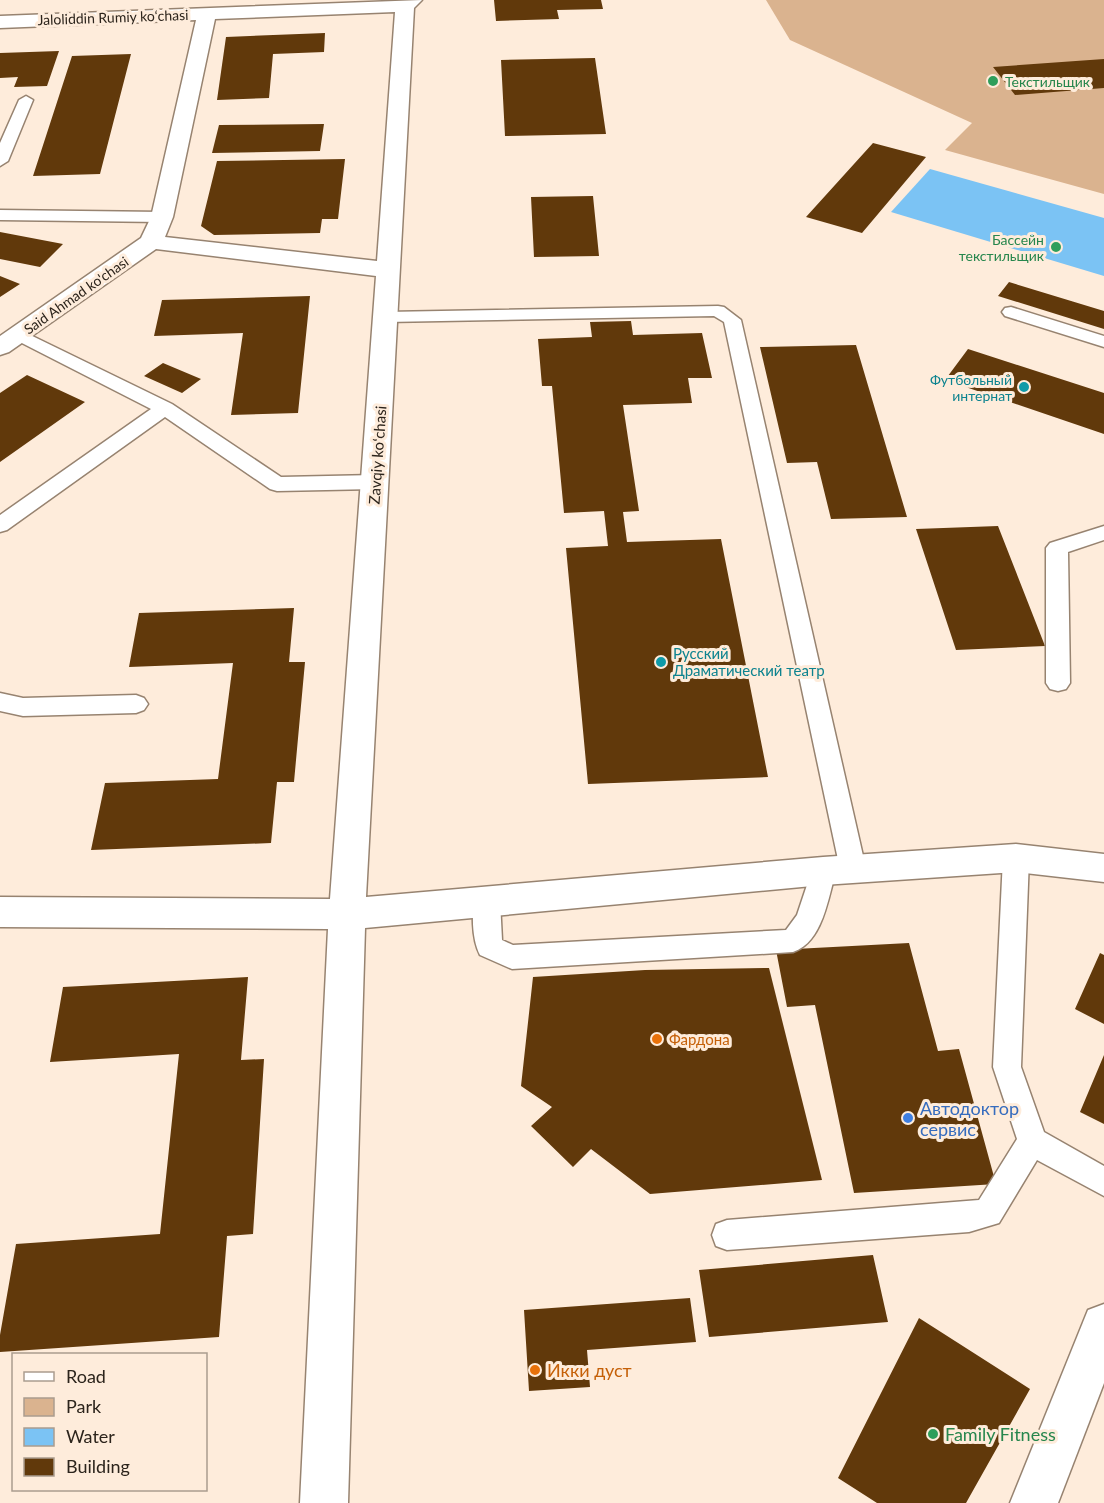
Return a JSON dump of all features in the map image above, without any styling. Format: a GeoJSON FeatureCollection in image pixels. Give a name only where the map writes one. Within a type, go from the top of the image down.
{"type":"FeatureCollection","features":[{"type":"Feature","properties":{"kind":"street","name":"Jaloliddin Rumiy koʻchasi"},"geometry":{"type":"LineString","coordinates":[[0,22],[408,2]]}},
{"type":"Feature","properties":{"kind":"street","name":"Zavqiy koʻchasi"},"geometry":{"type":"LineString","coordinates":[[324,1503],[347,914],[408,2]]}},
{"type":"Feature","properties":{"kind":"street"},"geometry":{"type":"LineString","coordinates":[[207,13],[162,217],[151,242],[389,270]]}},
{"type":"Feature","properties":{"kind":"street","name":"Said Ahmad ko'chasi"},"geometry":{"type":"LineString","coordinates":[[10,341],[151,242]]}},
{"type":"Feature","properties":{"kind":"street"},"geometry":{"type":"LineString","coordinates":[[0,912],[347,914],[838,870],[1016,858],[1104,868]]}},
{"type":"Feature","properties":{"kind":"street"},"geometry":{"type":"LineString","coordinates":[[1034,1503],[1104,1326]]}},
{"type":"Feature","properties":{"kind":"lane"},"geometry":{"type":"LineString","coordinates":[[0,161],[26,100]]}},
{"type":"Feature","properties":{"kind":"lane"},"geometry":{"type":"LineString","coordinates":[[0,215],[162,217]]}},
{"type":"Feature","properties":{"kind":"lane"},"geometry":{"type":"LineString","coordinates":[[386,317],[718,311],[732,320],[838,870],[809,920],[793,941],[512,957],[489,947],[487,901]]}},
{"type":"Feature","properties":{"kind":"lane"},"geometry":{"type":"LineString","coordinates":[[1011,312],[1104,342]]}},
{"type":"Feature","properties":{"kind":"lane"},"geometry":{"type":"LineString","coordinates":[[10,341],[165,408],[277,484],[375,482]]}},
{"type":"Feature","properties":{"kind":"lane"},"geometry":{"type":"LineString","coordinates":[[0,525],[165,408]]}},
{"type":"Feature","properties":{"kind":"lane"},"geometry":{"type":"LineString","coordinates":[[1058,683],[1057,548],[1104,533]]}},
{"type":"Feature","properties":{"kind":"lane"},"geometry":{"type":"LineString","coordinates":[[0,702],[23,707],[136,704]]}},
{"type":"Feature","properties":{"kind":"lane"},"geometry":{"type":"LineString","coordinates":[[1016,858],[1007,1067],[1032,1141],[1104,1182]]}},
{"type":"Feature","properties":{"kind":"lane"},"geometry":{"type":"LineString","coordinates":[[728,1235],[988,1213],[1032,1141]]}},
{"type":"Feature","properties":{"kind":"green space","name":"Текстильщик"},"geometry":{"type":"Polygon","coordinates":[[[766,0],[1104,0],[1104,194],[945,150],[972,123],[790,40],[766,0]]]}},
{"type":"Feature","properties":{"kind":"water","name":"Бассейн текстильщик"},"geometry":{"type":"Polygon","coordinates":[[[930,169],[1104,218],[1104,276],[891,212],[930,169]]]}},
{"type":"Feature","properties":{"kind":"building"},"geometry":{"type":"Polygon","coordinates":[[[494,0],[601,0],[603,9],[557,10],[559,19],[496,21],[494,0]]]}},
{"type":"Feature","properties":{"kind":"building"},"geometry":{"type":"Polygon","coordinates":[[[325,33],[324,52],[273,54],[269,98],[217,100],[226,37],[325,33]]]}},
{"type":"Feature","properties":{"kind":"building"},"geometry":{"type":"Polygon","coordinates":[[[59,51],[47,86],[14,87],[18,77],[0,78],[0,53],[59,51]]]}},
{"type":"Feature","properties":{"kind":"building"},"geometry":{"type":"Polygon","coordinates":[[[131,54],[100,174],[33,176],[72,56],[131,54]]]}},
{"type":"Feature","properties":{"kind":"building"},"geometry":{"type":"Polygon","coordinates":[[[595,58],[606,134],[505,136],[501,60],[595,58]]]}},
{"type":"Feature","properties":{"kind":"building"},"geometry":{"type":"Polygon","coordinates":[[[1104,59],[1104,88],[1015,95],[993,67],[1104,59]]]}},
{"type":"Feature","properties":{"kind":"building"},"geometry":{"type":"Polygon","coordinates":[[[324,124],[320,151],[212,153],[219,125],[324,124]]]}},
{"type":"Feature","properties":{"kind":"building"},"geometry":{"type":"Polygon","coordinates":[[[873,143],[926,157],[862,233],[806,217],[873,143]]]}},
{"type":"Feature","properties":{"kind":"building"},"geometry":{"type":"Polygon","coordinates":[[[345,159],[338,219],[322,219],[320,233],[214,235],[201,226],[217,161],[345,159]]]}},
{"type":"Feature","properties":{"kind":"building"},"geometry":{"type":"Polygon","coordinates":[[[593,196],[599,256],[534,257],[531,197],[593,196]]]}},
{"type":"Feature","properties":{"kind":"building"},"geometry":{"type":"Polygon","coordinates":[[[0,232],[63,244],[40,267],[0,259],[0,232]]]}},
{"type":"Feature","properties":{"kind":"building"},"geometry":{"type":"Polygon","coordinates":[[[0,276],[20,284],[0,297],[0,276]]]}},
{"type":"Feature","properties":{"kind":"building"},"geometry":{"type":"Polygon","coordinates":[[[1009,282],[1104,311],[1104,329],[998,296],[1009,282]]]}},
{"type":"Feature","properties":{"kind":"building"},"geometry":{"type":"Polygon","coordinates":[[[310,296],[298,413],[231,415],[243,333],[154,336],[162,300],[310,296]]]}},
{"type":"Feature","properties":{"kind":"building","name":"Русский Драматический театр"},"geometry":{"type":"Polygon","coordinates":[[[631,321],[633,335],[702,333],[712,378],[688,378],[692,403],[623,405],[639,511],[623,512],[627,542],[721,539],[768,777],[588,784],[566,548],[608,546],[604,511],[564,513],[552,386],[542,386],[538,339],[592,337],[590,322],[631,321]]]}},
{"type":"Feature","properties":{"kind":"building"},"geometry":{"type":"Polygon","coordinates":[[[856,345],[907,517],[831,519],[817,462],[787,463],[760,347],[856,345]]]}},
{"type":"Feature","properties":{"kind":"building","name":"Футбольный интернат"},"geometry":{"type":"Polygon","coordinates":[[[968,349],[1104,393],[1104,434],[945,380],[968,349]]]}},
{"type":"Feature","properties":{"kind":"building"},"geometry":{"type":"Polygon","coordinates":[[[163,363],[201,379],[182,393],[144,376],[163,363]]]}},
{"type":"Feature","properties":{"kind":"building"},"geometry":{"type":"Polygon","coordinates":[[[27,375],[85,402],[0,462],[0,393],[27,375]]]}},
{"type":"Feature","properties":{"kind":"building"},"geometry":{"type":"Polygon","coordinates":[[[998,526],[1045,646],[956,650],[916,529],[998,526]]]}},
{"type":"Feature","properties":{"kind":"building"},"geometry":{"type":"Polygon","coordinates":[[[294,608],[289,662],[305,662],[294,782],[277,782],[271,843],[91,850],[105,783],[218,779],[233,663],[129,667],[139,613],[294,608]]]}},
{"type":"Feature","properties":{"kind":"building","name":"Автодоктор сервис"},"geometry":{"type":"Polygon","coordinates":[[[909,943],[938,1051],[959,1049],[996,1184],[854,1193],[815,1005],[787,1007],[776,950],[909,943]]]}},
{"type":"Feature","properties":{"kind":"building"},"geometry":{"type":"Polygon","coordinates":[[[1100,953],[1104,955],[1104,1024],[1075,1009],[1100,953]]]}},
{"type":"Feature","properties":{"kind":"building","name":"Фардона"},"geometry":{"type":"Polygon","coordinates":[[[769,968],[822,1180],[650,1194],[591,1149],[573,1167],[531,1126],[552,1107],[521,1086],[533,977],[645,970],[769,968]]]}},
{"type":"Feature","properties":{"kind":"building"},"geometry":{"type":"Polygon","coordinates":[[[248,977],[241,1060],[264,1059],[253,1234],[227,1236],[219,1337],[0,1352],[0,1335],[16,1244],[160,1234],[179,1054],[50,1062],[63,987],[248,977]]]}},
{"type":"Feature","properties":{"kind":"building"},"geometry":{"type":"Polygon","coordinates":[[[1104,1055],[1104,1124],[1080,1112],[1104,1055]]]}},
{"type":"Feature","properties":{"kind":"building"},"geometry":{"type":"Polygon","coordinates":[[[873,1255],[888,1322],[709,1337],[699,1270],[873,1255]]]}},
{"type":"Feature","properties":{"kind":"building"},"geometry":{"type":"Polygon","coordinates":[[[690,1298],[696,1342],[587,1350],[590,1387],[529,1391],[524,1310],[690,1298]]]}},
{"type":"Feature","properties":{"kind":"building","name":"Family Fitness"},"geometry":{"type":"Polygon","coordinates":[[[919,1318],[1030,1389],[966,1503],[877,1503],[838,1478],[919,1318]]]}},
{"type":"Feature","properties":{"kind":"place","name":"Текстильщик"},"geometry":{"type":"Point","coordinates":[993,81]}},
{"type":"Feature","properties":{"kind":"place","name":"Бассейн текстильщик"},"geometry":{"type":"Point","coordinates":[1056,247]}},
{"type":"Feature","properties":{"kind":"place","name":"Футбольный интернат"},"geometry":{"type":"Point","coordinates":[1024,387]}},
{"type":"Feature","properties":{"kind":"place","name":"Русский Драматический театр"},"geometry":{"type":"Point","coordinates":[661,662]}},
{"type":"Feature","properties":{"kind":"place","name":"Фардона"},"geometry":{"type":"Point","coordinates":[657,1039]}},
{"type":"Feature","properties":{"kind":"place","name":"Автодоктор сервис"},"geometry":{"type":"Point","coordinates":[908,1118]}},
{"type":"Feature","properties":{"kind":"place","name":"Икки дуст"},"geometry":{"type":"Point","coordinates":[535,1370]}},
{"type":"Feature","properties":{"kind":"place","name":"Family Fitness"},"geometry":{"type":"Point","coordinates":[933,1434]}}]}
